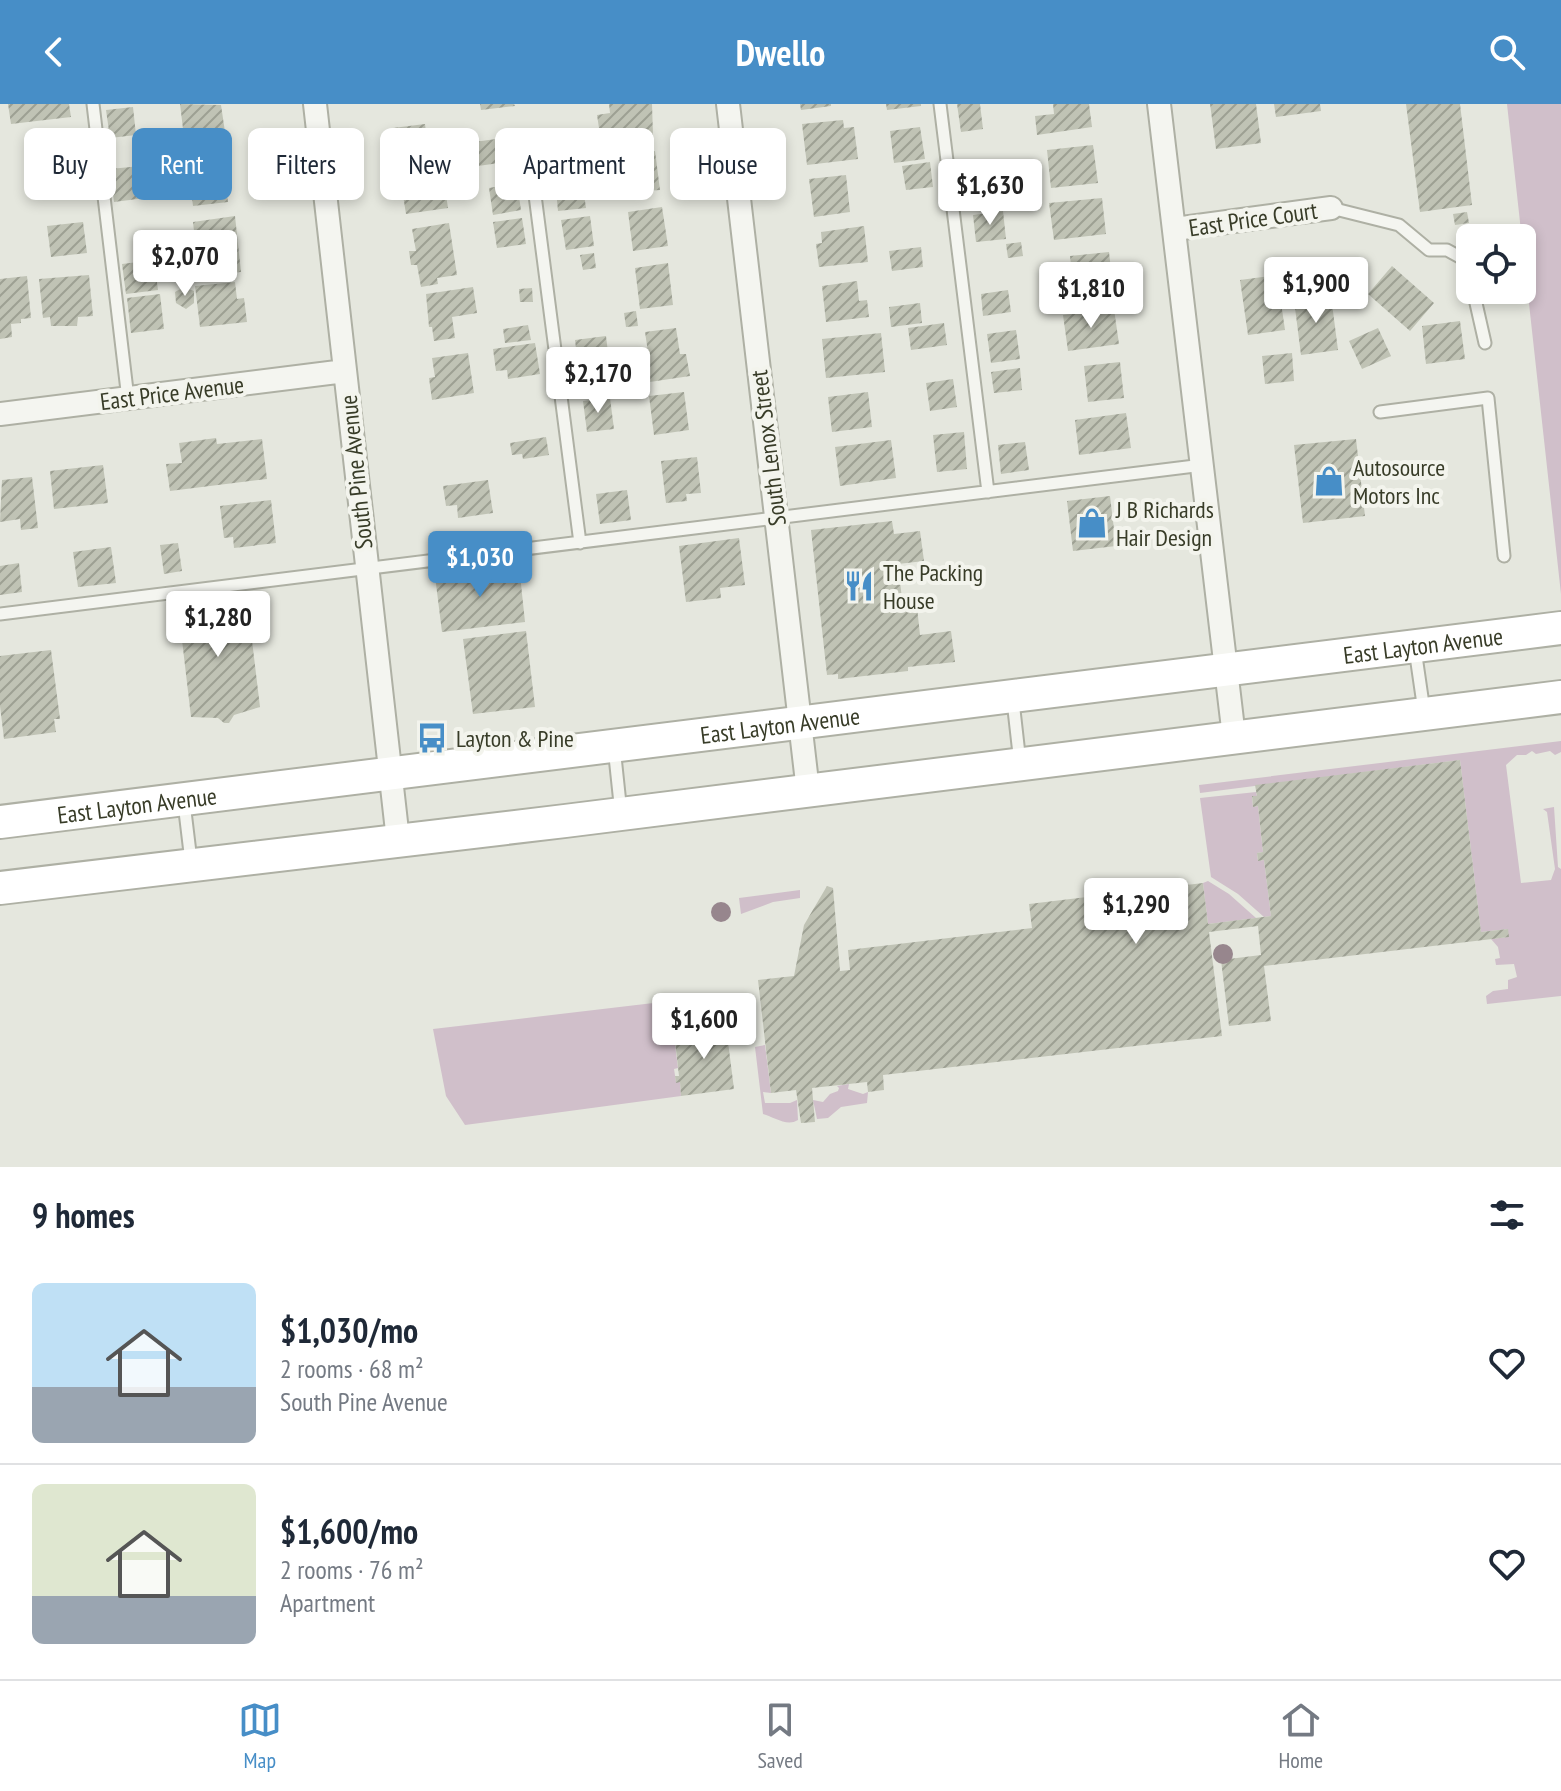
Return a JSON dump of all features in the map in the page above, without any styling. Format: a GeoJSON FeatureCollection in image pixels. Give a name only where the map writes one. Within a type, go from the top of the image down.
{"type":"FeatureCollection","features":[{"type":"Feature","properties":{"kind":"main road","name":"East Layton Avenue"},"geometry":{"type":"LineString","coordinates":[[0,822],[1561,628]]}},
{"type":"Feature","properties":{"kind":"main road"},"geometry":{"type":"LineString","coordinates":[[0,888],[1561,697]]}},
{"type":"Feature","properties":{"kind":"street","name":"South Pine Avenue"},"geometry":{"type":"LineString","coordinates":[[315,104],[398,840]]}},
{"type":"Feature","properties":{"kind":"street","name":"South Lenox Street"},"geometry":{"type":"LineString","coordinates":[[728,104],[808,791]]}},
{"type":"Feature","properties":{"kind":"street"},"geometry":{"type":"LineString","coordinates":[[1159,104],[1234,737]]}},
{"type":"Feature","properties":{"kind":"street","name":"East Price Court"},"geometry":{"type":"LineString","coordinates":[[1175,229],[1331,208]]}},
{"type":"Feature","properties":{"kind":"street","name":"East Price Avenue"},"geometry":{"type":"LineString","coordinates":[[0,414],[345,371]]}},
{"type":"Feature","properties":{"kind":"lane"},"geometry":{"type":"LineString","coordinates":[[93,104],[128,399]]}},
{"type":"Feature","properties":{"kind":"lane"},"geometry":{"type":"LineString","coordinates":[[940,104],[988,492]]}},
{"type":"Feature","properties":{"kind":"lane"},"geometry":{"type":"LineString","coordinates":[[536,200],[580,543]]}},
{"type":"Feature","properties":{"kind":"lane"},"geometry":{"type":"LineString","coordinates":[[1331,208],[1399,225],[1429,250],[1447,250],[1456,255]]}},
{"type":"Feature","properties":{"kind":"lane"},"geometry":{"type":"LineString","coordinates":[[1476,304],[1485,343]]}},
{"type":"Feature","properties":{"kind":"lane"},"geometry":{"type":"LineString","coordinates":[[1380,412],[1488,398],[1504,556]]}},
{"type":"Feature","properties":{"kind":"lane"},"geometry":{"type":"LineString","coordinates":[[0,614],[1203,465]]}},
{"type":"Feature","properties":{"kind":"lane"},"geometry":{"type":"LineString","coordinates":[[1415,645],[1424,715]]}},
{"type":"Feature","properties":{"kind":"lane"},"geometry":{"type":"LineString","coordinates":[[1012,695],[1021,763]]}},
{"type":"Feature","properties":{"kind":"lane"},"geometry":{"type":"LineString","coordinates":[[614,746],[621,814]]}},
{"type":"Feature","properties":{"kind":"lane"},"geometry":{"type":"LineString","coordinates":[[184,800],[192,866]]}},
{"type":"Feature","properties":{"kind":"shaded area"},"geometry":{"type":"Polygon","coordinates":[[[1507,104],[1561,104],[1561,594],[1529,304],[1536,304],[1536,224],[1520,224],[1507,104]]]}},
{"type":"Feature","properties":{"kind":"shaded area"},"geometry":{"type":"Polygon","coordinates":[[[1561,741],[1561,752],[1555,755],[1550,751],[1536,754],[1532,751],[1517,755],[1506,765],[1521,883],[1551,880],[1555,869],[1547,812],[1543,809],[1554,807],[1558,867],[1561,869],[1561,996],[1487,1004],[1486,996],[1493,991],[1508,989],[1508,980],[1517,977],[1514,964],[1496,965],[1495,959],[1500,958],[1498,947],[1491,939],[1508,937],[1508,929],[1481,932],[1460,760],[1200,793],[1199,785],[1561,741]]]}},
{"type":"Feature","properties":{"kind":"shaded area"},"geometry":{"type":"Polygon","coordinates":[[[1256,792],[1257,796],[1252,797],[1253,807],[1258,806],[1263,852],[1257,853],[1258,861],[1264,860],[1271,916],[1264,917],[1238,894],[1211,877],[1200,798],[1256,792]]]}},
{"type":"Feature","properties":{"kind":"shaded area"},"geometry":{"type":"Polygon","coordinates":[[[1208,881],[1229,894],[1256,918],[1208,924],[1203,883],[1208,881]]]}},
{"type":"Feature","properties":{"kind":"shaded area"},"geometry":{"type":"Polygon","coordinates":[[[800,890],[800,898],[773,902],[741,914],[739,898],[800,890]]]}},
{"type":"Feature","properties":{"kind":"shaded area"},"geometry":{"type":"Polygon","coordinates":[[[662,1002],[671,1014],[678,1068],[674,1069],[676,1082],[680,1082],[681,1096],[465,1125],[446,1096],[433,1029],[662,1002]]]}},
{"type":"Feature","properties":{"kind":"shaded area"},"geometry":{"type":"Polygon","coordinates":[[[765,1045],[771,1093],[763,1092],[765,1103],[797,1100],[798,1120],[794,1122],[763,1114],[755,1047],[765,1045]]]}},
{"type":"Feature","properties":{"kind":"shaded area"},"geometry":{"type":"Polygon","coordinates":[[[849,1084],[848,1089],[863,1094],[868,1092],[867,1103],[841,1107],[828,1118],[817,1119],[813,1100],[823,1102],[838,1091],[837,1086],[849,1084]]]}},
{"type":"Feature","properties":{"kind":"building"},"geometry":{"type":"Polygon","coordinates":[[[8,104],[69,104],[71,117],[11,124],[8,104]]]}},
{"type":"Feature","properties":{"kind":"building"},"geometry":{"type":"Polygon","coordinates":[[[180,104],[221,105],[224,128],[183,128],[180,104]]]}},
{"type":"Feature","properties":{"kind":"building"},"geometry":{"type":"Polygon","coordinates":[[[480,104],[514,104],[515,106],[481,110],[480,104]]]}},
{"type":"Feature","properties":{"kind":"building"},"geometry":{"type":"Polygon","coordinates":[[[609,104],[652,104],[653,128],[599,128],[597,115],[610,113],[609,104]]]}},
{"type":"Feature","properties":{"kind":"building"},"geometry":{"type":"Polygon","coordinates":[[[800,104],[831,104],[831,106],[801,110],[800,104]]]}},
{"type":"Feature","properties":{"kind":"building"},"geometry":{"type":"Polygon","coordinates":[[[886,104],[921,104],[921,106],[887,110],[886,104]]]}},
{"type":"Feature","properties":{"kind":"building"},"geometry":{"type":"Polygon","coordinates":[[[957,104],[980,104],[983,129],[961,132],[957,104]]]}},
{"type":"Feature","properties":{"kind":"building"},"geometry":{"type":"Polygon","coordinates":[[[1053,104],[1089,104],[1092,127],[1037,135],[1035,116],[1054,114],[1053,104]]]}},
{"type":"Feature","properties":{"kind":"building"},"geometry":{"type":"Polygon","coordinates":[[[1210,104],[1256,104],[1261,143],[1216,149],[1210,104]]]}},
{"type":"Feature","properties":{"kind":"building"},"geometry":{"type":"Polygon","coordinates":[[[1274,104],[1320,104],[1321,111],[1276,117],[1274,104]]]}},
{"type":"Feature","properties":{"kind":"building"},"geometry":{"type":"Polygon","coordinates":[[[1406,104],[1460,104],[1472,205],[1420,212],[1406,104]]]}},
{"type":"Feature","properties":{"kind":"building"},"geometry":{"type":"Polygon","coordinates":[[[133,107],[135,128],[132,128],[132,135],[116,137],[116,128],[109,128],[106,110],[133,107]]]}},
{"type":"Feature","properties":{"kind":"building"},"geometry":{"type":"Polygon","coordinates":[[[843,120],[844,128],[854,127],[858,159],[807,165],[802,124],[843,120]]]}},
{"type":"Feature","properties":{"kind":"building"},"geometry":{"type":"Polygon","coordinates":[[[425,124],[426,128],[393,128],[425,124]]]}},
{"type":"Feature","properties":{"kind":"building"},"geometry":{"type":"Polygon","coordinates":[[[920,127],[925,159],[894,163],[890,131],[920,127]]]}},
{"type":"Feature","properties":{"kind":"building"},"geometry":{"type":"Polygon","coordinates":[[[495,139],[495,164],[479,166],[479,141],[495,139]]]}},
{"type":"Feature","properties":{"kind":"building"},"geometry":{"type":"Polygon","coordinates":[[[1093,145],[1098,183],[1051,188],[1047,150],[1093,145]]]}},
{"type":"Feature","properties":{"kind":"building"},"geometry":{"type":"Polygon","coordinates":[[[655,151],[660,190],[654,190],[655,151]]]}},
{"type":"Feature","properties":{"kind":"building"},"geometry":{"type":"Polygon","coordinates":[[[930,162],[933,187],[906,190],[902,166],[930,162]]]}},
{"type":"Feature","properties":{"kind":"building"},"geometry":{"type":"Polygon","coordinates":[[[132,167],[132,200],[114,202],[116,168],[132,167]]]}},
{"type":"Feature","properties":{"kind":"building"},"geometry":{"type":"Polygon","coordinates":[[[996,174],[1000,205],[969,209],[965,178],[996,174]]]}},
{"type":"Feature","properties":{"kind":"building"},"geometry":{"type":"Polygon","coordinates":[[[846,175],[850,212],[814,217],[809,179],[846,175]]]}},
{"type":"Feature","properties":{"kind":"building"},"geometry":{"type":"Polygon","coordinates":[[[495,187],[495,200],[520,200],[521,210],[493,215],[489,188],[495,187]]]}},
{"type":"Feature","properties":{"kind":"building"},"geometry":{"type":"Polygon","coordinates":[[[1102,198],[1106,234],[1054,240],[1049,203],[1102,198]]]}},
{"type":"Feature","properties":{"kind":"building"},"geometry":{"type":"Polygon","coordinates":[[[192,200],[228,200],[228,202],[193,206],[192,200]]]}},
{"type":"Feature","properties":{"kind":"building"},"geometry":{"type":"Polygon","coordinates":[[[404,200],[447,200],[448,208],[406,214],[404,200]]]}},
{"type":"Feature","properties":{"kind":"building"},"geometry":{"type":"Polygon","coordinates":[[[557,200],[585,200],[586,208],[558,211],[557,200]]]}},
{"type":"Feature","properties":{"kind":"building"},"geometry":{"type":"Polygon","coordinates":[[[662,207],[668,246],[633,251],[628,212],[662,207]]]}},
{"type":"Feature","properties":{"kind":"building"},"geometry":{"type":"Polygon","coordinates":[[[1003,211],[1006,239],[976,242],[973,215],[1003,211]]]}},
{"type":"Feature","properties":{"kind":"building"},"geometry":{"type":"Polygon","coordinates":[[[1467,212],[1469,223],[1455,225],[1453,214],[1467,212]]]}},
{"type":"Feature","properties":{"kind":"building"},"geometry":{"type":"Polygon","coordinates":[[[235,216],[241,272],[199,276],[193,222],[235,216]]]}},
{"type":"Feature","properties":{"kind":"building"},"geometry":{"type":"Polygon","coordinates":[[[590,216],[594,246],[566,250],[561,220],[590,216]]]}},
{"type":"Feature","properties":{"kind":"building"},"geometry":{"type":"Polygon","coordinates":[[[522,218],[526,244],[497,248],[493,222],[522,218]]]}},
{"type":"Feature","properties":{"kind":"building"},"geometry":{"type":"Polygon","coordinates":[[[83,222],[87,253],[51,257],[47,226],[83,222]]]}},
{"type":"Feature","properties":{"kind":"building"},"geometry":{"type":"Polygon","coordinates":[[[449,223],[457,275],[437,278],[438,284],[421,287],[417,265],[411,265],[409,251],[416,251],[412,229],[449,223]]]}},
{"type":"Feature","properties":{"kind":"building"},"geometry":{"type":"Polygon","coordinates":[[[864,226],[868,262],[819,267],[816,244],[822,243],[821,232],[864,226]]]}},
{"type":"Feature","properties":{"kind":"building"},"geometry":{"type":"Polygon","coordinates":[[[1021,242],[1023,256],[1008,258],[1006,244],[1021,242]]]}},
{"type":"Feature","properties":{"kind":"building"},"geometry":{"type":"Polygon","coordinates":[[[921,247],[923,267],[892,271],[889,251],[921,247]]]}},
{"type":"Feature","properties":{"kind":"building"},"geometry":{"type":"Polygon","coordinates":[[[1109,252],[1113,287],[1074,292],[1070,256],[1109,252]]]}},
{"type":"Feature","properties":{"kind":"building"},"geometry":{"type":"Polygon","coordinates":[[[594,253],[596,268],[583,270],[580,255],[594,253]]]}},
{"type":"Feature","properties":{"kind":"building"},"geometry":{"type":"Polygon","coordinates":[[[154,260],[158,290],[126,294],[122,264],[154,260]]]}},
{"type":"Feature","properties":{"kind":"building"},"geometry":{"type":"Polygon","coordinates":[[[668,263],[673,305],[640,309],[635,268],[668,263]]]}},
{"type":"Feature","properties":{"kind":"building"},"geometry":{"type":"Polygon","coordinates":[[[1392,266],[1434,303],[1410,331],[1368,294],[1392,266]]]}},
{"type":"Feature","properties":{"kind":"building"},"geometry":{"type":"Polygon","coordinates":[[[89,275],[93,316],[78,317],[77,326],[51,326],[50,317],[43,318],[39,279],[89,275]]]}},
{"type":"Feature","properties":{"kind":"building"},"geometry":{"type":"Polygon","coordinates":[[[1277,275],[1285,330],[1248,335],[1240,280],[1277,275]]]}},
{"type":"Feature","properties":{"kind":"building"},"geometry":{"type":"Polygon","coordinates":[[[27,276],[31,318],[11,324],[12,337],[0,339],[0,279],[27,276]]]}},
{"type":"Feature","properties":{"kind":"building"},"geometry":{"type":"Polygon","coordinates":[[[857,281],[859,301],[867,300],[869,317],[826,322],[822,286],[857,281]]]}},
{"type":"Feature","properties":{"kind":"building"},"geometry":{"type":"Polygon","coordinates":[[[235,282],[237,299],[244,298],[247,322],[200,327],[195,286],[235,282]]]}},
{"type":"Feature","properties":{"kind":"building"},"geometry":{"type":"Polygon","coordinates":[[[184,287],[194,291],[194,303],[186,309],[176,303],[175,292],[184,287]]]}},
{"type":"Feature","properties":{"kind":"building"},"geometry":{"type":"Polygon","coordinates":[[[473,287],[477,313],[452,317],[455,338],[434,341],[432,327],[429,327],[426,294],[473,287]]]}},
{"type":"Feature","properties":{"kind":"building"},"geometry":{"type":"Polygon","coordinates":[[[532,288],[533,302],[520,302],[519,289],[532,288]]]}},
{"type":"Feature","properties":{"kind":"building"},"geometry":{"type":"Polygon","coordinates":[[[1008,290],[1011,312],[983,316],[981,294],[1008,290]]]}},
{"type":"Feature","properties":{"kind":"building"},"geometry":{"type":"Polygon","coordinates":[[[160,294],[164,329],[131,333],[127,298],[160,294]]]}},
{"type":"Feature","properties":{"kind":"building"},"geometry":{"type":"Polygon","coordinates":[[[1331,296],[1338,350],[1301,355],[1294,300],[1331,296]]]}},
{"type":"Feature","properties":{"kind":"building"},"geometry":{"type":"Polygon","coordinates":[[[920,303],[922,323],[891,327],[889,307],[920,303]]]}},
{"type":"Feature","properties":{"kind":"building"},"geometry":{"type":"Polygon","coordinates":[[[1114,309],[1119,344],[1068,351],[1063,315],[1114,309]]]}},
{"type":"Feature","properties":{"kind":"building"},"geometry":{"type":"Polygon","coordinates":[[[636,311],[638,326],[626,327],[624,313],[636,311]]]}},
{"type":"Feature","properties":{"kind":"building"},"geometry":{"type":"Polygon","coordinates":[[[1460,321],[1465,359],[1426,364],[1422,326],[1460,321]]]}},
{"type":"Feature","properties":{"kind":"building"},"geometry":{"type":"Polygon","coordinates":[[[944,323],[947,345],[911,350],[908,328],[944,323]]]}},
{"type":"Feature","properties":{"kind":"building"},"geometry":{"type":"Polygon","coordinates":[[[528,325],[531,340],[505,343],[503,329],[528,325]]]}},
{"type":"Feature","properties":{"kind":"building"},"geometry":{"type":"Polygon","coordinates":[[[676,328],[680,354],[686,354],[690,376],[643,383],[640,361],[649,359],[645,332],[676,328]]]}},
{"type":"Feature","properties":{"kind":"building"},"geometry":{"type":"Polygon","coordinates":[[[1378,328],[1391,356],[1362,369],[1349,341],[1378,328]]]}},
{"type":"Feature","properties":{"kind":"building"},"geometry":{"type":"Polygon","coordinates":[[[1016,330],[1020,359],[991,363],[987,334],[1016,330]]]}},
{"type":"Feature","properties":{"kind":"building"},"geometry":{"type":"Polygon","coordinates":[[[881,333],[885,372],[826,378],[822,339],[881,333]]]}},
{"type":"Feature","properties":{"kind":"building"},"geometry":{"type":"Polygon","coordinates":[[[606,336],[609,361],[578,365],[575,340],[606,336]]]}},
{"type":"Feature","properties":{"kind":"building"},"geometry":{"type":"Polygon","coordinates":[[[535,343],[540,374],[508,379],[507,370],[496,371],[493,349],[535,343]]]}},
{"type":"Feature","properties":{"kind":"building"},"geometry":{"type":"Polygon","coordinates":[[[468,353],[474,393],[432,400],[429,378],[435,377],[432,358],[468,353]]]}},
{"type":"Feature","properties":{"kind":"building"},"geometry":{"type":"Polygon","coordinates":[[[1292,353],[1294,381],[1265,384],[1262,356],[1292,353]]]}},
{"type":"Feature","properties":{"kind":"building"},"geometry":{"type":"Polygon","coordinates":[[[1120,362],[1124,398],[1088,402],[1084,366],[1120,362]]]}},
{"type":"Feature","properties":{"kind":"building"},"geometry":{"type":"Polygon","coordinates":[[[1020,368],[1022,390],[994,393],[991,372],[1020,368]]]}},
{"type":"Feature","properties":{"kind":"building"},"geometry":{"type":"Polygon","coordinates":[[[953,379],[957,407],[930,411],[926,383],[953,379]]]}},
{"type":"Feature","properties":{"kind":"building"},"geometry":{"type":"Polygon","coordinates":[[[684,392],[689,430],[654,435],[649,396],[684,392]]]}},
{"type":"Feature","properties":{"kind":"building"},"geometry":{"type":"Polygon","coordinates":[[[868,392],[872,427],[832,432],[828,397],[868,392]]]}},
{"type":"Feature","properties":{"kind":"building"},"geometry":{"type":"Polygon","coordinates":[[[610,398],[614,429],[587,432],[583,401],[610,398]]]}},
{"type":"Feature","properties":{"kind":"building"},"geometry":{"type":"Polygon","coordinates":[[[1126,413],[1131,448],[1079,455],[1075,420],[1126,413]]]}},
{"type":"Feature","properties":{"kind":"building"},"geometry":{"type":"Polygon","coordinates":[[[964,432],[967,469],[937,472],[933,435],[964,432]]]}},
{"type":"Feature","properties":{"kind":"building"},"geometry":{"type":"Polygon","coordinates":[[[546,437],[549,455],[523,459],[522,454],[512,455],[510,443],[546,437]]]}},
{"type":"Feature","properties":{"kind":"building"},"geometry":{"type":"Polygon","coordinates":[[[216,438],[217,444],[262,439],[267,479],[170,491],[166,464],[182,463],[179,443],[216,438]]]}},
{"type":"Feature","properties":{"kind":"building","name":"Autosource Motors Inc"},"geometry":{"type":"Polygon","coordinates":[[[1356,439],[1365,516],[1303,523],[1294,445],[1356,439]]]}},
{"type":"Feature","properties":{"kind":"building"},"geometry":{"type":"Polygon","coordinates":[[[891,440],[896,478],[840,486],[835,447],[891,440]]]}},
{"type":"Feature","properties":{"kind":"building"},"geometry":{"type":"Polygon","coordinates":[[[1025,442],[1029,470],[1001,474],[998,445],[1025,442]]]}},
{"type":"Feature","properties":{"kind":"building"},"geometry":{"type":"Polygon","coordinates":[[[697,457],[701,493],[686,494],[687,501],[666,503],[661,461],[697,457]]]}},
{"type":"Feature","properties":{"kind":"building"},"geometry":{"type":"Polygon","coordinates":[[[103,465],[108,503],[54,509],[50,471],[103,465]]]}},
{"type":"Feature","properties":{"kind":"building"},"geometry":{"type":"Polygon","coordinates":[[[32,477],[38,528],[21,530],[20,519],[0,522],[2,480],[32,477]]]}},
{"type":"Feature","properties":{"kind":"building"},"geometry":{"type":"Polygon","coordinates":[[[488,480],[493,513],[458,518],[457,505],[446,506],[443,486],[488,480]]]}},
{"type":"Feature","properties":{"kind":"building"},"geometry":{"type":"Polygon","coordinates":[[[627,490],[631,520],[600,524],[596,494],[627,490]]]}},
{"type":"Feature","properties":{"kind":"building","name":"J B Richards Hair Design"},"geometry":{"type":"Polygon","coordinates":[[[1110,496],[1116,546],[1073,551],[1067,501],[1110,496]]]}},
{"type":"Feature","properties":{"kind":"building"},"geometry":{"type":"Polygon","coordinates":[[[271,500],[276,543],[234,548],[233,537],[224,538],[220,506],[271,500]]]}},
{"type":"Feature","properties":{"kind":"building","name":"The Packing House"},"geometry":{"type":"Polygon","coordinates":[[[892,521],[894,534],[920,531],[924,561],[898,564],[903,608],[917,607],[920,635],[951,631],[955,662],[838,679],[838,674],[827,675],[811,530],[892,521]]]}},
{"type":"Feature","properties":{"kind":"building"},"geometry":{"type":"Polygon","coordinates":[[[739,538],[745,585],[720,588],[721,598],[686,602],[679,546],[739,538]]]}},
{"type":"Feature","properties":{"kind":"building"},"geometry":{"type":"Polygon","coordinates":[[[178,543],[182,571],[164,574],[160,545],[178,543]]]}},
{"type":"Feature","properties":{"kind":"building"},"geometry":{"type":"Polygon","coordinates":[[[111,547],[116,583],[78,587],[73,552],[111,547]]]}},
{"type":"Feature","properties":{"kind":"building"},"geometry":{"type":"Polygon","coordinates":[[[19,563],[22,592],[0,595],[0,566],[19,563]]]}},
{"type":"Feature","properties":{"kind":"building"},"geometry":{"type":"Polygon","coordinates":[[[519,565],[525,622],[442,632],[435,576],[519,565]]]}},
{"type":"Feature","properties":{"kind":"building"},"geometry":{"type":"Polygon","coordinates":[[[247,599],[260,707],[234,715],[229,723],[218,718],[191,717],[182,640],[176,641],[172,609],[247,599]]]}},
{"type":"Feature","properties":{"kind":"building"},"geometry":{"type":"Polygon","coordinates":[[[526,631],[535,707],[473,714],[463,639],[526,631]]]}},
{"type":"Feature","properties":{"kind":"building"},"geometry":{"type":"Polygon","coordinates":[[[51,650],[60,719],[54,719],[56,732],[4,739],[0,706],[0,656],[51,650]]]}},
{"type":"Feature","properties":{"kind":"building"},"geometry":{"type":"Polygon","coordinates":[[[1460,760],[1481,932],[1508,929],[1509,937],[1264,966],[1271,1021],[1229,1026],[1221,960],[1261,955],[1258,926],[1209,932],[1222,1036],[883,1075],[884,1090],[868,1092],[867,1082],[812,1088],[815,1122],[801,1123],[796,1090],[771,1093],[758,980],[794,976],[804,925],[827,886],[833,888],[840,971],[850,970],[848,950],[1032,928],[1029,904],[1203,883],[1208,924],[1271,916],[1264,860],[1258,861],[1257,853],[1263,852],[1258,806],[1253,807],[1252,796],[1257,796],[1255,785],[1460,760]]]}},
{"type":"Feature","properties":{"kind":"building"},"geometry":{"type":"Polygon","coordinates":[[[726,1026],[734,1089],[681,1096],[680,1082],[676,1083],[675,1076],[679,1076],[674,1032],[726,1026]]]}},
{"type":"Feature","properties":{"kind":"place","name":"Autosource Motors Inc"},"geometry":{"type":"Point","coordinates":[1329,481]}},
{"type":"Feature","properties":{"kind":"place","name":"J B Richards Hair Design"},"geometry":{"type":"Point","coordinates":[1092,523]}},
{"type":"Feature","properties":{"kind":"place","name":"The Packing House"},"geometry":{"type":"Point","coordinates":[859,586]}},
{"type":"Feature","properties":{"kind":"place","name":"Layton & Pine"},"geometry":{"type":"Point","coordinates":[432,738]}}]}
